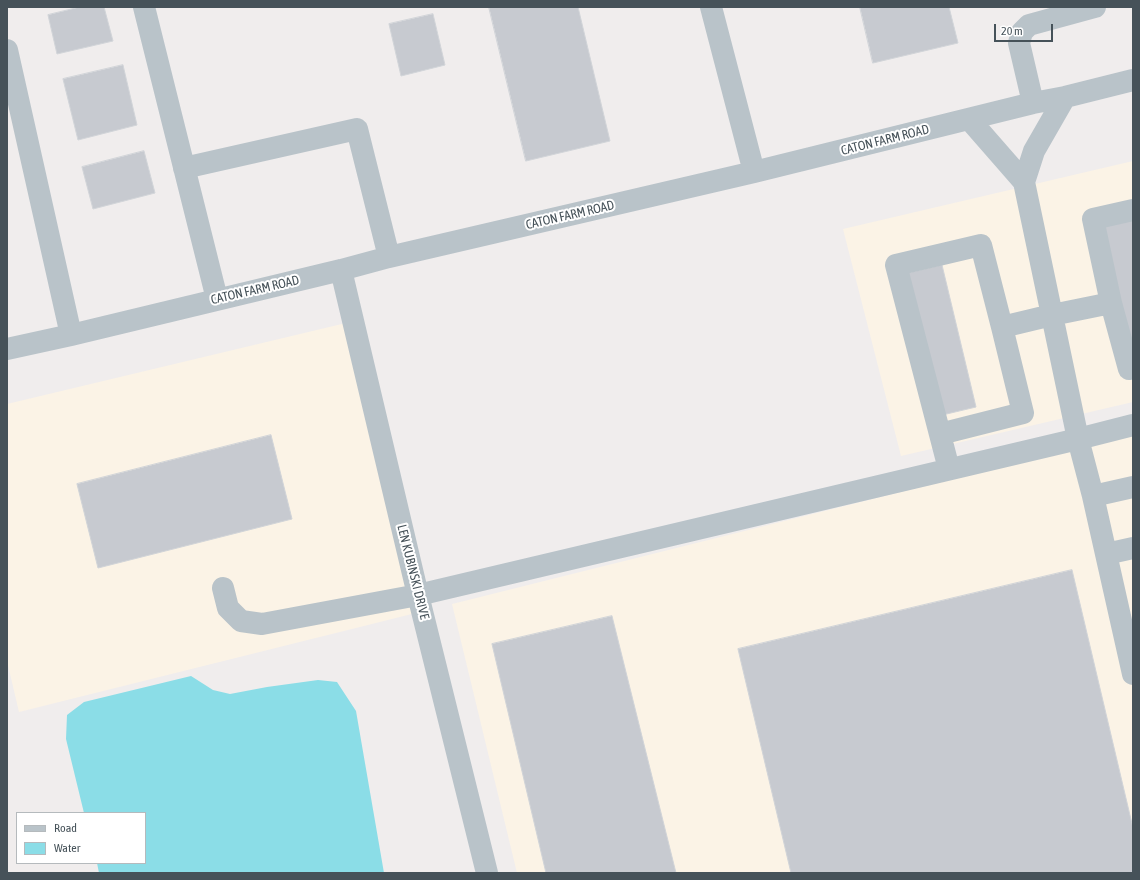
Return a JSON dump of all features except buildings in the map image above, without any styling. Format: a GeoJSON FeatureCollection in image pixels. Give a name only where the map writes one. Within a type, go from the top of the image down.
{"type":"FeatureCollection","features":[{"type":"Feature","properties":{"kind":"street"},"geometry":{"type":"LineString","coordinates":[[144,7],[217,300]]}},
{"type":"Feature","properties":{"kind":"street"},"geometry":{"type":"LineString","coordinates":[[711,7],[754,172]]}},
{"type":"Feature","properties":{"kind":"street"},"geometry":{"type":"LineString","coordinates":[[1033,103],[1019,43],[1022,32],[1029,25],[1095,7]]}},
{"type":"Feature","properties":{"kind":"street"},"geometry":{"type":"LineString","coordinates":[[7,50],[71,335]]}},
{"type":"Feature","properties":{"kind":"street","name":"CATON FARM ROAD"},"geometry":{"type":"LineString","coordinates":[[7,349],[217,300],[388,257],[754,172],[1033,103],[1133,80]]}},
{"type":"Feature","properties":{"kind":"street"},"geometry":{"type":"LineString","coordinates":[[1024,182],[1034,151],[1064,97]]}},
{"type":"Feature","properties":{"kind":"street"},"geometry":{"type":"LineString","coordinates":[[969,119],[1024,182],[1078,439],[1093,496],[1133,674]]}},
{"type":"Feature","properties":{"kind":"street"},"geometry":{"type":"LineString","coordinates":[[184,168],[356,129],[388,257]]}},
{"type":"Feature","properties":{"kind":"street"},"geometry":{"type":"LineString","coordinates":[[1133,210],[1093,220],[1110,303],[1129,369],[1133,368]]}},
{"type":"Feature","properties":{"kind":"street"},"geometry":{"type":"LineString","coordinates":[[940,434],[1023,412],[981,245],[896,265],[949,469]]}},
{"type":"Feature","properties":{"kind":"street","name":"LEN KUBINSKI DRIVE"},"geometry":{"type":"LineString","coordinates":[[341,270],[418,595],[487,873]]}},
{"type":"Feature","properties":{"kind":"street"},"geometry":{"type":"LineString","coordinates":[[1002,327],[1110,303]]}},
{"type":"Feature","properties":{"kind":"street"},"geometry":{"type":"LineString","coordinates":[[223,588],[228,608],[241,622],[262,624],[418,595],[1133,425]]}},
{"type":"Feature","properties":{"kind":"street"},"geometry":{"type":"LineString","coordinates":[[1093,496],[1133,488]]}},
{"type":"Feature","properties":{"kind":"street"},"geometry":{"type":"LineString","coordinates":[[1106,554],[1133,548]]}},
{"type":"Feature","properties":{"kind":"shaded area"},"geometry":{"type":"Polygon","coordinates":[[[1133,161],[1133,402],[901,456],[843,229],[1133,161]]]}},
{"type":"Feature","properties":{"kind":"shaded area"},"geometry":{"type":"Polygon","coordinates":[[[346,323],[416,613],[19,712],[7,661],[7,404],[346,323]]]}},
{"type":"Feature","properties":{"kind":"shaded area"},"geometry":{"type":"Polygon","coordinates":[[[1133,434],[1133,873],[517,873],[452,604],[1133,434]]]}},
{"type":"Feature","properties":{"kind":"water"},"geometry":{"type":"Polygon","coordinates":[[[191,676],[213,690],[230,694],[318,680],[337,682],[356,711],[384,873],[99,873],[97,864],[146,864],[146,812],[84,812],[66,739],[67,715],[84,702],[191,676]]]}}]}
